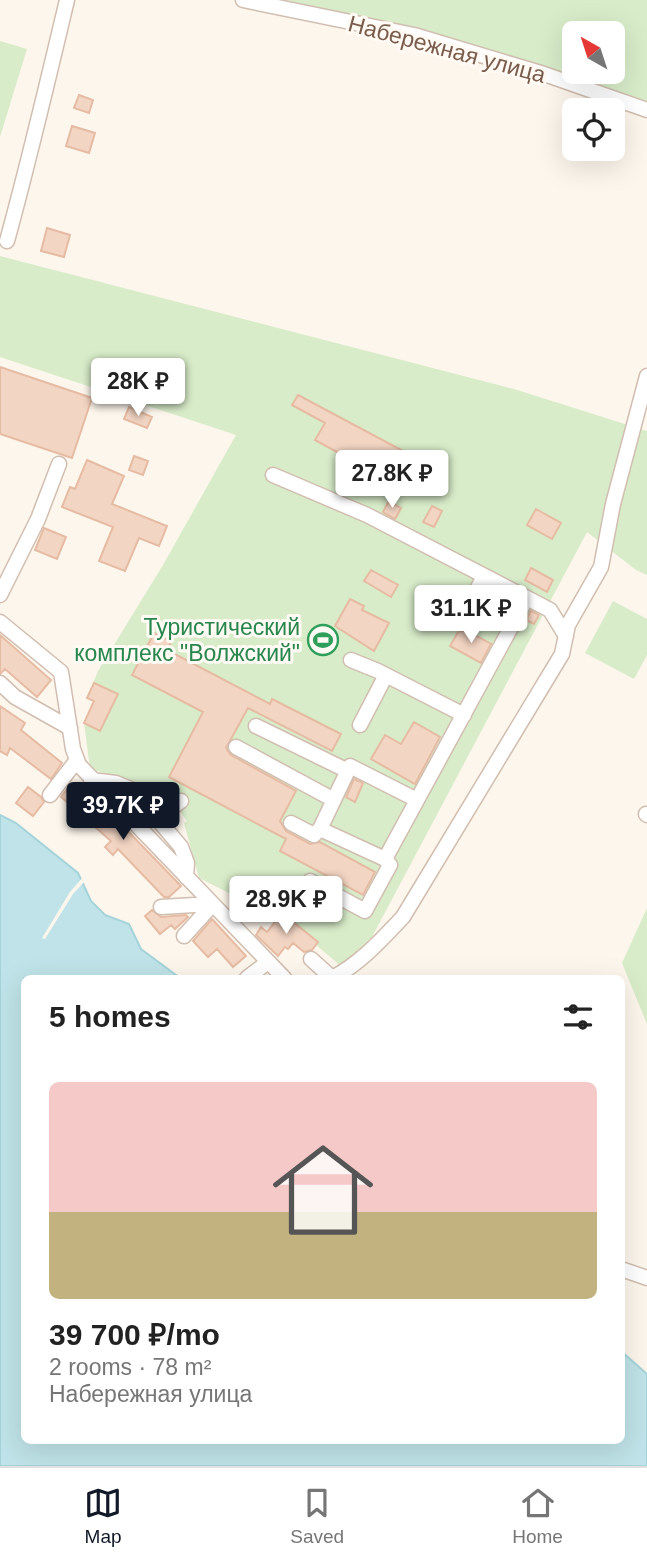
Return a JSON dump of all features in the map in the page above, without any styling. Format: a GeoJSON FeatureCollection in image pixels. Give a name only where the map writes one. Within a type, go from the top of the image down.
{"type":"FeatureCollection","features":[{"type":"Feature","properties":{"kind":"street"},"geometry":{"type":"LineString","coordinates":[[7,241],[31,156],[67,0]]}},
{"type":"Feature","properties":{"kind":"street","name":"Набережная улица"},"geometry":{"type":"LineString","coordinates":[[243,0],[414,35],[544,74],[647,110]]}},
{"type":"Feature","properties":{"kind":"street"},"geometry":{"type":"LineString","coordinates":[[338,975],[371,950],[403,916],[562,654],[568,625],[601,567],[613,504],[647,376]]}},
{"type":"Feature","properties":{"kind":"street"},"geometry":{"type":"LineString","coordinates":[[0,595],[38,519],[59,464]]}},
{"type":"Feature","properties":{"kind":"street"},"geometry":{"type":"LineString","coordinates":[[273,475],[367,515],[550,610],[566,636]]}},
{"type":"Feature","properties":{"kind":"street"},"geometry":{"type":"LineString","coordinates":[[460,623],[484,576]]}},
{"type":"Feature","properties":{"kind":"street"},"geometry":{"type":"LineString","coordinates":[[385,859],[527,598]]}},
{"type":"Feature","properties":{"kind":"street"},"geometry":{"type":"LineString","coordinates":[[0,622],[61,672],[77,760],[91,779],[140,826],[281,975]]}},
{"type":"Feature","properties":{"kind":"street"},"geometry":{"type":"LineString","coordinates":[[351,660],[464,715]]}},
{"type":"Feature","properties":{"kind":"street"},"geometry":{"type":"LineString","coordinates":[[359,725],[386,675]]}},
{"type":"Feature","properties":{"kind":"street"},"geometry":{"type":"LineString","coordinates":[[0,683],[15,697],[70,728]]}},
{"type":"Feature","properties":{"kind":"street"},"geometry":{"type":"LineString","coordinates":[[256,726],[348,771]]}},
{"type":"Feature","properties":{"kind":"street"},"geometry":{"type":"LineString","coordinates":[[236,747],[334,800]]}},
{"type":"Feature","properties":{"kind":"street"},"geometry":{"type":"LineString","coordinates":[[50,795],[77,760]]}},
{"type":"Feature","properties":{"kind":"street"},"geometry":{"type":"LineString","coordinates":[[291,823],[314,835],[320,829],[351,766],[417,800]]}},
{"type":"Feature","properties":{"kind":"street"},"geometry":{"type":"LineString","coordinates":[[91,779],[116,783],[133,790],[181,847],[187,863],[186,877]]}},
{"type":"Feature","properties":{"kind":"street"},"geometry":{"type":"LineString","coordinates":[[157,819],[181,801]]}},
{"type":"Feature","properties":{"kind":"street"},"geometry":{"type":"LineString","coordinates":[[310,881],[365,911],[390,864],[385,859],[320,829]]}},
{"type":"Feature","properties":{"kind":"street"},"geometry":{"type":"LineString","coordinates":[[161,907],[212,904]]}},
{"type":"Feature","properties":{"kind":"street"},"geometry":{"type":"LineString","coordinates":[[184,936],[212,904]]}},
{"type":"Feature","properties":{"kind":"street"},"geometry":{"type":"LineString","coordinates":[[311,959],[329,975]]}},
{"type":"Feature","properties":{"kind":"street"},"geometry":{"type":"LineString","coordinates":[[251,975],[268,962]]}},
{"type":"Feature","properties":{"kind":"street"},"geometry":{"type":"LineString","coordinates":[[625,1270],[647,1278]]}},
{"type":"Feature","properties":{"kind":"green space"},"geometry":{"type":"Polygon","coordinates":[[[268,0],[647,0],[647,103],[577,84],[625,84],[625,21],[562,21],[562,80],[268,0]]]}},
{"type":"Feature","properties":{"kind":"green space"},"geometry":{"type":"Polygon","coordinates":[[[0,41],[27,49],[0,137],[0,41]]]}},
{"type":"Feature","properties":{"kind":"green space","name":"Туристический комплекс \"Волжский\""},"geometry":{"type":"Polygon","coordinates":[[[0,256],[514,389],[647,431],[647,575],[636,570],[587,532],[372,937],[341,966],[316,945],[318,942],[283,913],[278,918],[199,878],[184,823],[187,821],[179,810],[174,814],[146,785],[90,769],[84,723],[94,702],[87,698],[98,671],[163,565],[236,435],[0,357],[0,256]]]}},
{"type":"Feature","properties":{"kind":"green space"},"geometry":{"type":"Polygon","coordinates":[[[613,601],[647,619],[647,655],[634,679],[585,653],[613,601]]]}},
{"type":"Feature","properties":{"kind":"green space"},"geometry":{"type":"Polygon","coordinates":[[[647,908],[647,1024],[622,963],[647,908]]]}},
{"type":"Feature","properties":{"kind":"water"},"geometry":{"type":"Polygon","coordinates":[[[0,815],[16,823],[78,873],[91,901],[105,915],[129,924],[141,949],[176,975],[21,975],[21,1444],[625,1444],[625,1355],[647,1374],[647,1466],[0,1466],[0,815]]]}},
{"type":"Feature","properties":{"kind":"pier"},"geometry":{"type":"Polygon","coordinates":[[[84,876],[86,880],[73,894],[45,939],[42,938],[70,892],[84,876]]]}},
{"type":"Feature","properties":{"kind":"building"},"geometry":{"type":"Polygon","coordinates":[[[79,95],[93,100],[89,113],[74,108],[79,95]]]}},
{"type":"Feature","properties":{"kind":"building"},"geometry":{"type":"Polygon","coordinates":[[[72,126],[95,133],[89,153],[66,146],[72,126]]]}},
{"type":"Feature","properties":{"kind":"building"},"geometry":{"type":"Polygon","coordinates":[[[47,228],[70,235],[64,257],[41,251],[47,228]]]}},
{"type":"Feature","properties":{"kind":"building"},"geometry":{"type":"Polygon","coordinates":[[[0,367],[92,398],[72,458],[0,434],[0,367]]]}},
{"type":"Feature","properties":{"kind":"building"},"geometry":{"type":"Polygon","coordinates":[[[298,395],[405,452],[390,481],[315,440],[325,423],[292,405],[298,395]]]}},
{"type":"Feature","properties":{"kind":"building"},"geometry":{"type":"Polygon","coordinates":[[[129,407],[152,417],[147,428],[124,419],[129,407]]]}},
{"type":"Feature","properties":{"kind":"building"},"geometry":{"type":"Polygon","coordinates":[[[134,456],[148,461],[143,475],[129,470],[134,456]]]}},
{"type":"Feature","properties":{"kind":"building"},"geometry":{"type":"Polygon","coordinates":[[[87,460],[124,476],[112,504],[167,526],[159,546],[139,538],[125,571],[99,561],[113,527],[62,507],[70,487],[75,489],[87,460]]]}},
{"type":"Feature","properties":{"kind":"building"},"geometry":{"type":"Polygon","coordinates":[[[389,501],[401,508],[395,519],[383,512],[389,501]]]}},
{"type":"Feature","properties":{"kind":"building"},"geometry":{"type":"Polygon","coordinates":[[[432,506],[442,511],[434,527],[423,522],[432,506]]]}},
{"type":"Feature","properties":{"kind":"building"},"geometry":{"type":"Polygon","coordinates":[[[536,509],[561,523],[552,539],[527,525],[536,509]]]}},
{"type":"Feature","properties":{"kind":"building"},"geometry":{"type":"Polygon","coordinates":[[[44,528],[66,537],[57,559],[35,550],[44,528]]]}},
{"type":"Feature","properties":{"kind":"building"},"geometry":{"type":"Polygon","coordinates":[[[531,568],[553,580],[547,592],[525,580],[531,568]]]}},
{"type":"Feature","properties":{"kind":"building"},"geometry":{"type":"Polygon","coordinates":[[[371,570],[398,585],[391,597],[364,581],[371,570]]]}},
{"type":"Feature","properties":{"kind":"building"},"geometry":{"type":"Polygon","coordinates":[[[350,599],[364,606],[362,610],[389,623],[374,651],[335,626],[350,599]]]}},
{"type":"Feature","properties":{"kind":"building"},"geometry":{"type":"Polygon","coordinates":[[[531,611],[539,615],[534,624],[526,620],[531,611]]]}},
{"type":"Feature","properties":{"kind":"building"},"geometry":{"type":"Polygon","coordinates":[[[466,630],[491,644],[481,663],[450,646],[458,632],[466,630]]]}},
{"type":"Feature","properties":{"kind":"building"},"geometry":{"type":"Polygon","coordinates":[[[154,633],[171,642],[167,650],[270,704],[272,699],[341,734],[332,751],[248,708],[226,748],[231,755],[296,791],[280,821],[286,831],[310,844],[320,842],[375,872],[363,895],[280,851],[286,839],[169,777],[203,712],[132,675],[154,633]]]}},
{"type":"Feature","properties":{"kind":"building"},"geometry":{"type":"Polygon","coordinates":[[[0,635],[51,680],[37,697],[5,669],[0,674],[0,635]]]}},
{"type":"Feature","properties":{"kind":"building"},"geometry":{"type":"Polygon","coordinates":[[[94,683],[118,694],[100,731],[84,723],[94,701],[87,698],[94,683]]]}},
{"type":"Feature","properties":{"kind":"building"},"geometry":{"type":"Polygon","coordinates":[[[0,706],[25,723],[21,730],[62,763],[51,779],[10,748],[7,755],[0,751],[0,706]]]}},
{"type":"Feature","properties":{"kind":"building"},"geometry":{"type":"Polygon","coordinates":[[[414,722],[440,737],[415,784],[371,759],[385,735],[401,744],[414,722]]]}},
{"type":"Feature","properties":{"kind":"building"},"geometry":{"type":"Polygon","coordinates":[[[354,779],[363,783],[355,802],[346,797],[354,779]]]}},
{"type":"Feature","properties":{"kind":"building"},"geometry":{"type":"Polygon","coordinates":[[[28,787],[44,802],[33,816],[16,803],[28,787]]]}},
{"type":"Feature","properties":{"kind":"building"},"geometry":{"type":"Polygon","coordinates":[[[69,787],[87,800],[92,794],[181,886],[169,897],[164,897],[118,849],[113,855],[105,847],[111,841],[61,797],[69,787]]]}},
{"type":"Feature","properties":{"kind":"building"},"geometry":{"type":"Polygon","coordinates":[[[152,910],[161,917],[188,917],[175,929],[171,925],[160,934],[145,916],[152,910]]]}},
{"type":"Feature","properties":{"kind":"building"},"geometry":{"type":"Polygon","coordinates":[[[282,913],[318,942],[312,950],[304,952],[293,943],[288,949],[285,947],[278,956],[256,935],[261,927],[267,932],[282,913]]]}},
{"type":"Feature","properties":{"kind":"building"},"geometry":{"type":"Polygon","coordinates":[[[212,919],[246,956],[233,967],[217,949],[208,957],[193,941],[212,919]]]}},
{"type":"Feature","properties":{"kind":"place","name":"Туристический комплекс \"Волжский\""},"geometry":{"type":"Point","coordinates":[323,640]}}]}
